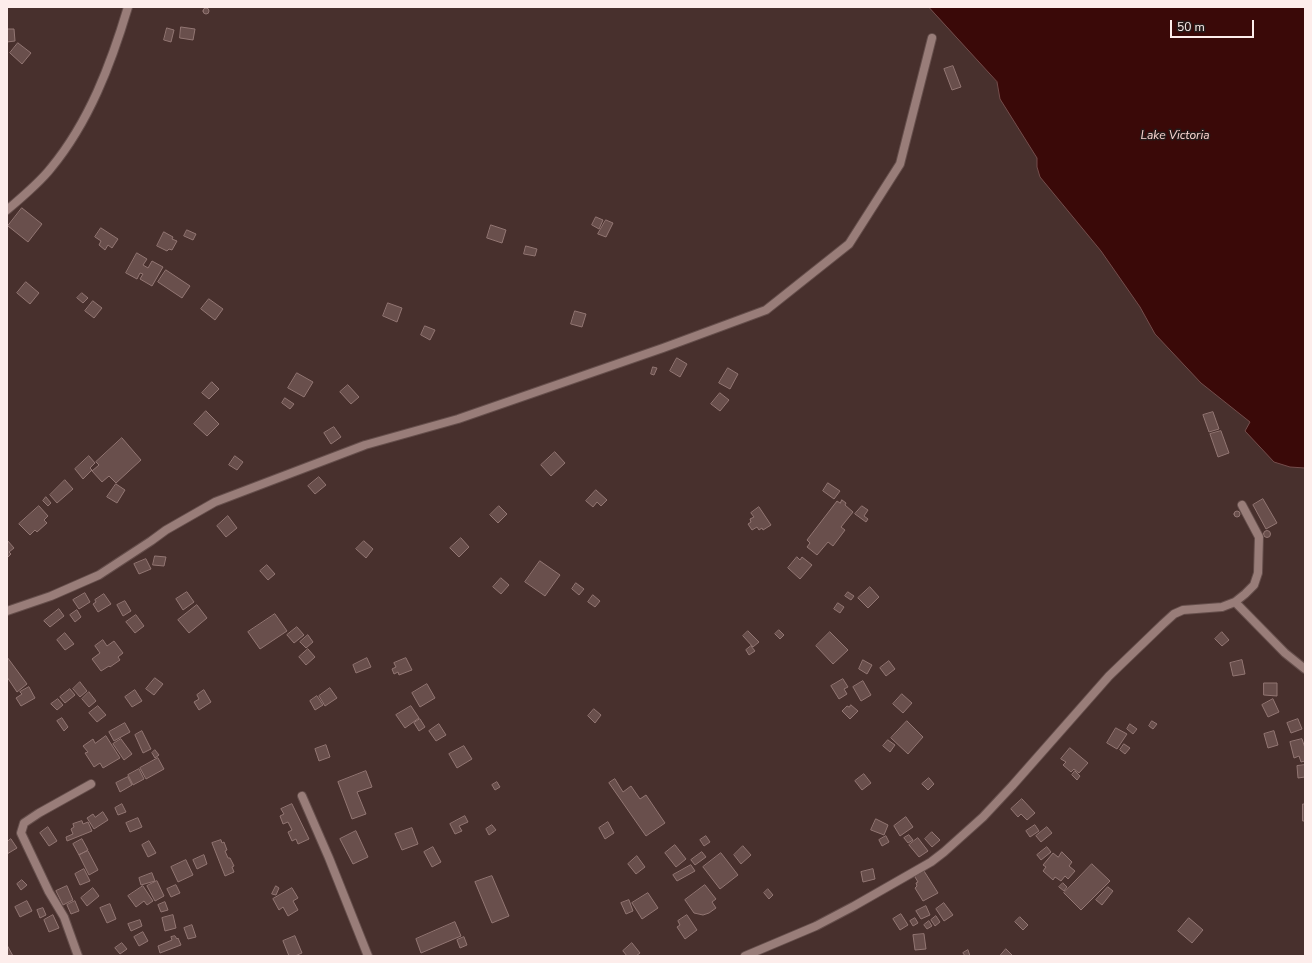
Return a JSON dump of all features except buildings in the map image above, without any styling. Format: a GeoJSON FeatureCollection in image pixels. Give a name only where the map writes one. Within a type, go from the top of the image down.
{"type":"FeatureCollection","features":[{"type":"Feature","properties":{"kind":"street"},"geometry":{"type":"LineString","coordinates":[[7,210],[51,169],[69,144],[86,114],[107,70],[128,7]]}},
{"type":"Feature","properties":{"kind":"street"},"geometry":{"type":"LineString","coordinates":[[7,612],[51,596],[99,574],[152,541],[166,530],[215,502],[365,445],[458,419],[663,348],[766,310],[849,244],[900,164],[932,38]]}},
{"type":"Feature","properties":{"kind":"street"},"geometry":{"type":"LineString","coordinates":[[745,956],[823,923],[931,862],[983,817],[1108,676],[1174,614],[1183,610],[1222,607],[1235,602],[1254,585],[1258,573],[1258,536],[1242,505]]}},
{"type":"Feature","properties":{"kind":"street"},"geometry":{"type":"LineString","coordinates":[[1235,602],[1284,653],[1305,669]]}},
{"type":"Feature","properties":{"kind":"street"},"geometry":{"type":"LineString","coordinates":[[78,956],[64,917],[49,892],[20,833],[24,823],[38,812],[91,784]]}},
{"type":"Feature","properties":{"kind":"street"},"geometry":{"type":"LineString","coordinates":[[302,796],[329,858],[368,956]]}},
{"type":"Feature","properties":{"kind":"water","name":"Lake Victoria"},"geometry":{"type":"Polygon","coordinates":[[[929,7],[1305,7],[1305,468],[1290,467],[1274,462],[1245,431],[1250,422],[1201,383],[1155,334],[1140,307],[1101,251],[1040,177],[1037,167],[1037,158],[1000,99],[997,82],[929,7]]]}}]}
